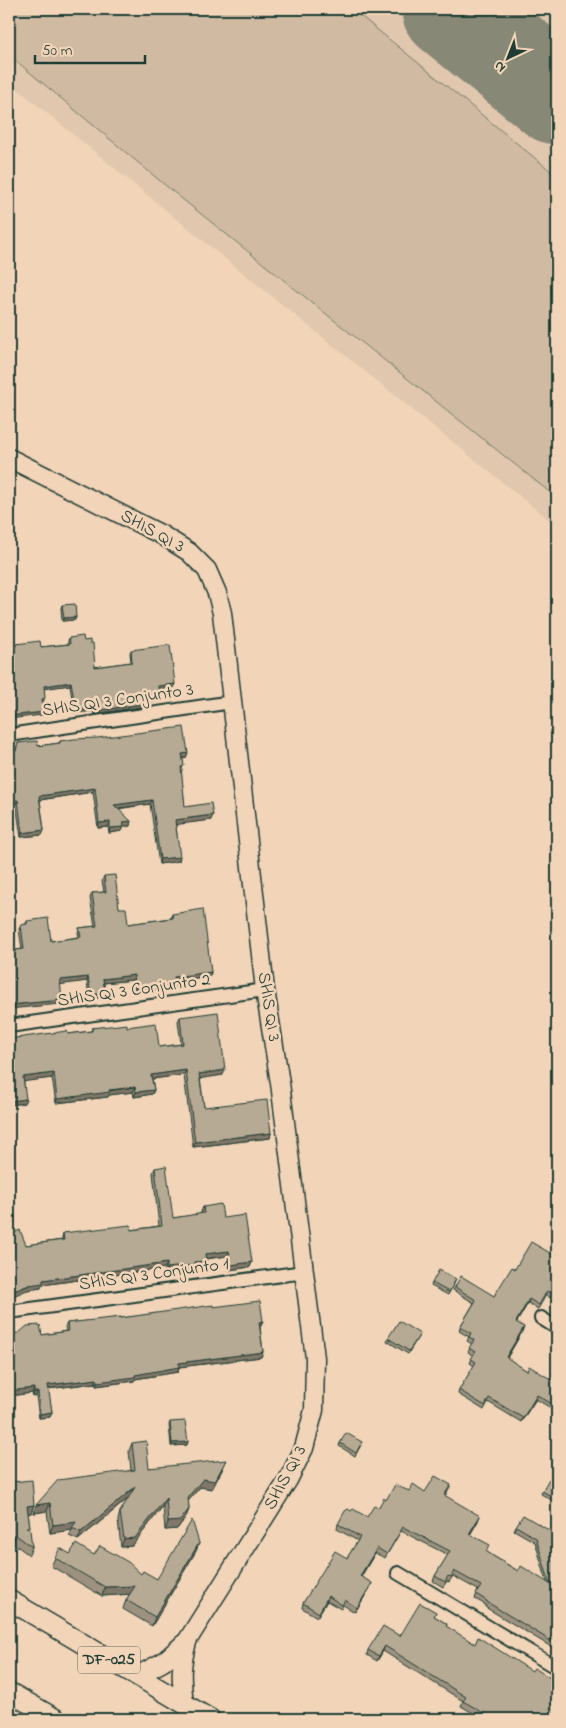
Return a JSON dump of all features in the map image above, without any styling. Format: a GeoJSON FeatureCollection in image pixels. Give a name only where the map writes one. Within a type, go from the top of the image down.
{"type":"FeatureCollection","features":[{"type":"Feature","properties":{"kind":"main road","name":"DF-025"},"geometry":{"type":"LineString","coordinates":[[9,1600],[210,1719]]}},
{"type":"Feature","properties":{"kind":"main road"},"geometry":{"type":"LineString","coordinates":[[9,1692],[56,1719]]}},
{"type":"Feature","properties":{"kind":"street","name":"SHIS QI 3"},"geometry":{"type":"LineString","coordinates":[[9,458],[162,535],[189,552],[207,570],[217,593],[222,613],[265,990],[280,1082],[315,1358],[314,1410],[304,1448],[288,1480],[187,1642],[181,1663],[184,1704]]}},
{"type":"Feature","properties":{"kind":"street","name":"SHIS QI 3 Conjunto 3"},"geometry":{"type":"LineString","coordinates":[[9,735],[232,702]]}},
{"type":"Feature","properties":{"kind":"street","name":"SHIS QI 3 Conjunto 2"},"geometry":{"type":"LineString","coordinates":[[9,1026],[265,990]]}},
{"type":"Feature","properties":{"kind":"street","name":"SHIS QI 3 Conjunto 1"},"geometry":{"type":"LineString","coordinates":[[9,1312],[304,1272]]}},
{"type":"Feature","properties":{"kind":"street"},"geometry":{"type":"LineString","coordinates":[[540,1318],[557,1328]]}},
{"type":"Feature","properties":{"kind":"street"},"geometry":{"type":"LineString","coordinates":[[398,1573],[557,1668]]}},
{"type":"Feature","properties":{"kind":"street","name":"SHIS QI 3"},"geometry":{"type":"LineString","coordinates":[[137,1676],[163,1662],[187,1642]]}},
{"type":"Feature","properties":{"kind":"shaded area"},"geometry":{"type":"Polygon","coordinates":[[[9,9],[557,9],[557,526],[9,82],[9,9]]]}},
{"type":"Feature","properties":{"kind":"shaded area"},"geometry":{"type":"Polygon","coordinates":[[[9,9],[352,9],[557,176],[557,498],[171,190],[9,55],[9,9]]]}},
{"type":"Feature","properties":{"kind":"building"},"geometry":{"type":"Polygon","coordinates":[[[75,604],[76,617],[64,618],[62,605],[75,604]]]}},
{"type":"Feature","properties":{"kind":"building"},"geometry":{"type":"Polygon","coordinates":[[[83,636],[84,641],[90,640],[90,643],[93,643],[95,667],[132,662],[131,650],[170,645],[175,684],[158,686],[159,697],[149,699],[149,703],[95,711],[94,708],[76,710],[71,682],[44,686],[45,698],[42,699],[44,712],[9,716],[9,646],[40,641],[41,647],[70,644],[69,638],[83,636]]]}},
{"type":"Feature","properties":{"kind":"building"},"geometry":{"type":"Polygon","coordinates":[[[184,727],[188,753],[182,754],[184,766],[181,767],[185,807],[211,803],[213,815],[175,820],[180,857],[160,859],[152,800],[114,805],[131,821],[123,822],[124,827],[110,828],[110,822],[99,823],[95,788],[39,796],[44,830],[22,833],[18,800],[9,801],[9,752],[16,751],[18,743],[37,741],[38,746],[74,739],[97,738],[184,727]]]}},
{"type":"Feature","properties":{"kind":"building"},"geometry":{"type":"Polygon","coordinates":[[[115,875],[119,908],[126,908],[128,924],[173,918],[172,914],[203,909],[211,972],[174,977],[175,984],[136,989],[134,975],[103,979],[105,993],[91,995],[88,977],[60,980],[62,1000],[9,1005],[9,952],[24,949],[21,925],[27,924],[27,921],[48,918],[51,941],[81,937],[79,928],[97,926],[92,893],[106,892],[104,876],[115,875]]]}},
{"type":"Feature","properties":{"kind":"building"},"geometry":{"type":"Polygon","coordinates":[[[218,1012],[225,1070],[199,1074],[204,1107],[267,1100],[271,1133],[195,1142],[186,1070],[151,1075],[154,1090],[136,1092],[135,1087],[57,1099],[54,1073],[23,1077],[26,1099],[12,1101],[9,1084],[9,1039],[67,1031],[68,1034],[92,1031],[92,1028],[127,1024],[127,1027],[156,1023],[159,1047],[183,1044],[180,1017],[218,1012]]]}},
{"type":"Feature","properties":{"kind":"building"},"geometry":{"type":"Polygon","coordinates":[[[166,1166],[173,1218],[204,1213],[203,1207],[221,1204],[223,1218],[245,1215],[252,1262],[231,1265],[229,1251],[205,1254],[206,1261],[194,1262],[194,1265],[167,1268],[167,1263],[43,1280],[43,1283],[29,1285],[9,1293],[9,1235],[20,1230],[26,1245],[64,1240],[63,1233],[130,1225],[131,1230],[162,1226],[155,1168],[166,1166]]]}},
{"type":"Feature","properties":{"kind":"building"},"geometry":{"type":"Polygon","coordinates":[[[531,1242],[557,1257],[557,1286],[552,1294],[547,1291],[539,1305],[529,1299],[516,1322],[524,1327],[506,1357],[527,1371],[529,1366],[552,1380],[557,1371],[557,1407],[537,1395],[523,1418],[489,1398],[485,1406],[459,1390],[476,1362],[471,1359],[475,1352],[469,1348],[474,1340],[469,1337],[471,1333],[460,1327],[476,1300],[455,1287],[461,1276],[494,1296],[512,1267],[515,1269],[531,1242]]]}},
{"type":"Feature","properties":{"kind":"building"},"geometry":{"type":"Polygon","coordinates":[[[439,1270],[456,1279],[449,1292],[432,1283],[439,1270]]]}},
{"type":"Feature","properties":{"kind":"building"},"geometry":{"type":"Polygon","coordinates":[[[260,1301],[263,1321],[259,1322],[263,1352],[179,1363],[179,1367],[135,1375],[135,1377],[48,1385],[52,1412],[40,1414],[38,1392],[34,1392],[34,1388],[9,1391],[9,1334],[19,1333],[27,1326],[40,1325],[42,1335],[68,1331],[67,1323],[260,1301]]]}},
{"type":"Feature","properties":{"kind":"building"},"geometry":{"type":"Polygon","coordinates":[[[399,1321],[420,1334],[409,1351],[388,1338],[399,1321]]]}},
{"type":"Feature","properties":{"kind":"building"},"geometry":{"type":"Polygon","coordinates":[[[185,1421],[188,1442],[172,1443],[170,1422],[185,1421]]]}},
{"type":"Feature","properties":{"kind":"building"},"geometry":{"type":"Polygon","coordinates":[[[346,1433],[362,1442],[356,1453],[340,1443],[346,1433]]]}},
{"type":"Feature","properties":{"kind":"building"},"geometry":{"type":"Polygon","coordinates":[[[146,1441],[149,1468],[226,1460],[215,1481],[203,1479],[188,1497],[189,1509],[180,1521],[168,1522],[166,1498],[135,1538],[124,1539],[120,1512],[135,1487],[81,1532],[72,1528],[76,1522],[53,1525],[50,1503],[36,1505],[58,1480],[135,1470],[132,1443],[146,1441]]]}},
{"type":"Feature","properties":{"kind":"building"},"geometry":{"type":"Polygon","coordinates":[[[10,1466],[12,1482],[32,1480],[34,1505],[27,1506],[30,1527],[26,1527],[30,1530],[32,1547],[16,1535],[12,1535],[9,1530],[10,1466]]]}},
{"type":"Feature","properties":{"kind":"building"},"geometry":{"type":"Polygon","coordinates":[[[435,1476],[451,1485],[444,1495],[480,1516],[469,1534],[490,1545],[486,1551],[518,1571],[521,1566],[550,1584],[536,1538],[516,1526],[523,1515],[557,1535],[555,1548],[557,1549],[557,1653],[553,1650],[556,1644],[476,1594],[481,1586],[454,1571],[445,1582],[435,1576],[450,1551],[403,1527],[387,1554],[377,1548],[360,1576],[372,1583],[357,1608],[345,1600],[342,1605],[328,1596],[319,1613],[303,1603],[335,1551],[347,1558],[360,1537],[338,1524],[345,1511],[353,1509],[367,1517],[374,1506],[378,1508],[384,1498],[386,1500],[395,1485],[409,1491],[413,1484],[425,1492],[435,1476]]]}},
{"type":"Feature","properties":{"kind":"building"},"geometry":{"type":"Polygon","coordinates":[[[549,1479],[557,1484],[557,1499],[542,1491],[549,1479]]]}},
{"type":"Feature","properties":{"kind":"building"},"geometry":{"type":"Polygon","coordinates":[[[192,1520],[199,1543],[155,1617],[126,1600],[135,1586],[105,1587],[55,1558],[60,1548],[70,1554],[76,1544],[94,1555],[100,1546],[128,1562],[141,1574],[143,1571],[157,1579],[192,1520]]]}},
{"type":"Feature","properties":{"kind":"building"},"geometry":{"type":"Polygon","coordinates":[[[420,1603],[436,1612],[434,1616],[447,1624],[446,1626],[475,1644],[478,1637],[532,1671],[534,1668],[557,1682],[557,1719],[502,1719],[498,1717],[494,1719],[463,1701],[466,1697],[385,1646],[379,1656],[368,1650],[383,1626],[400,1636],[420,1603]]]}},
{"type":"Feature","properties":{"kind":"runway"},"geometry":{"type":"LineString","coordinates":[[451,9],[557,95]]}}]}
